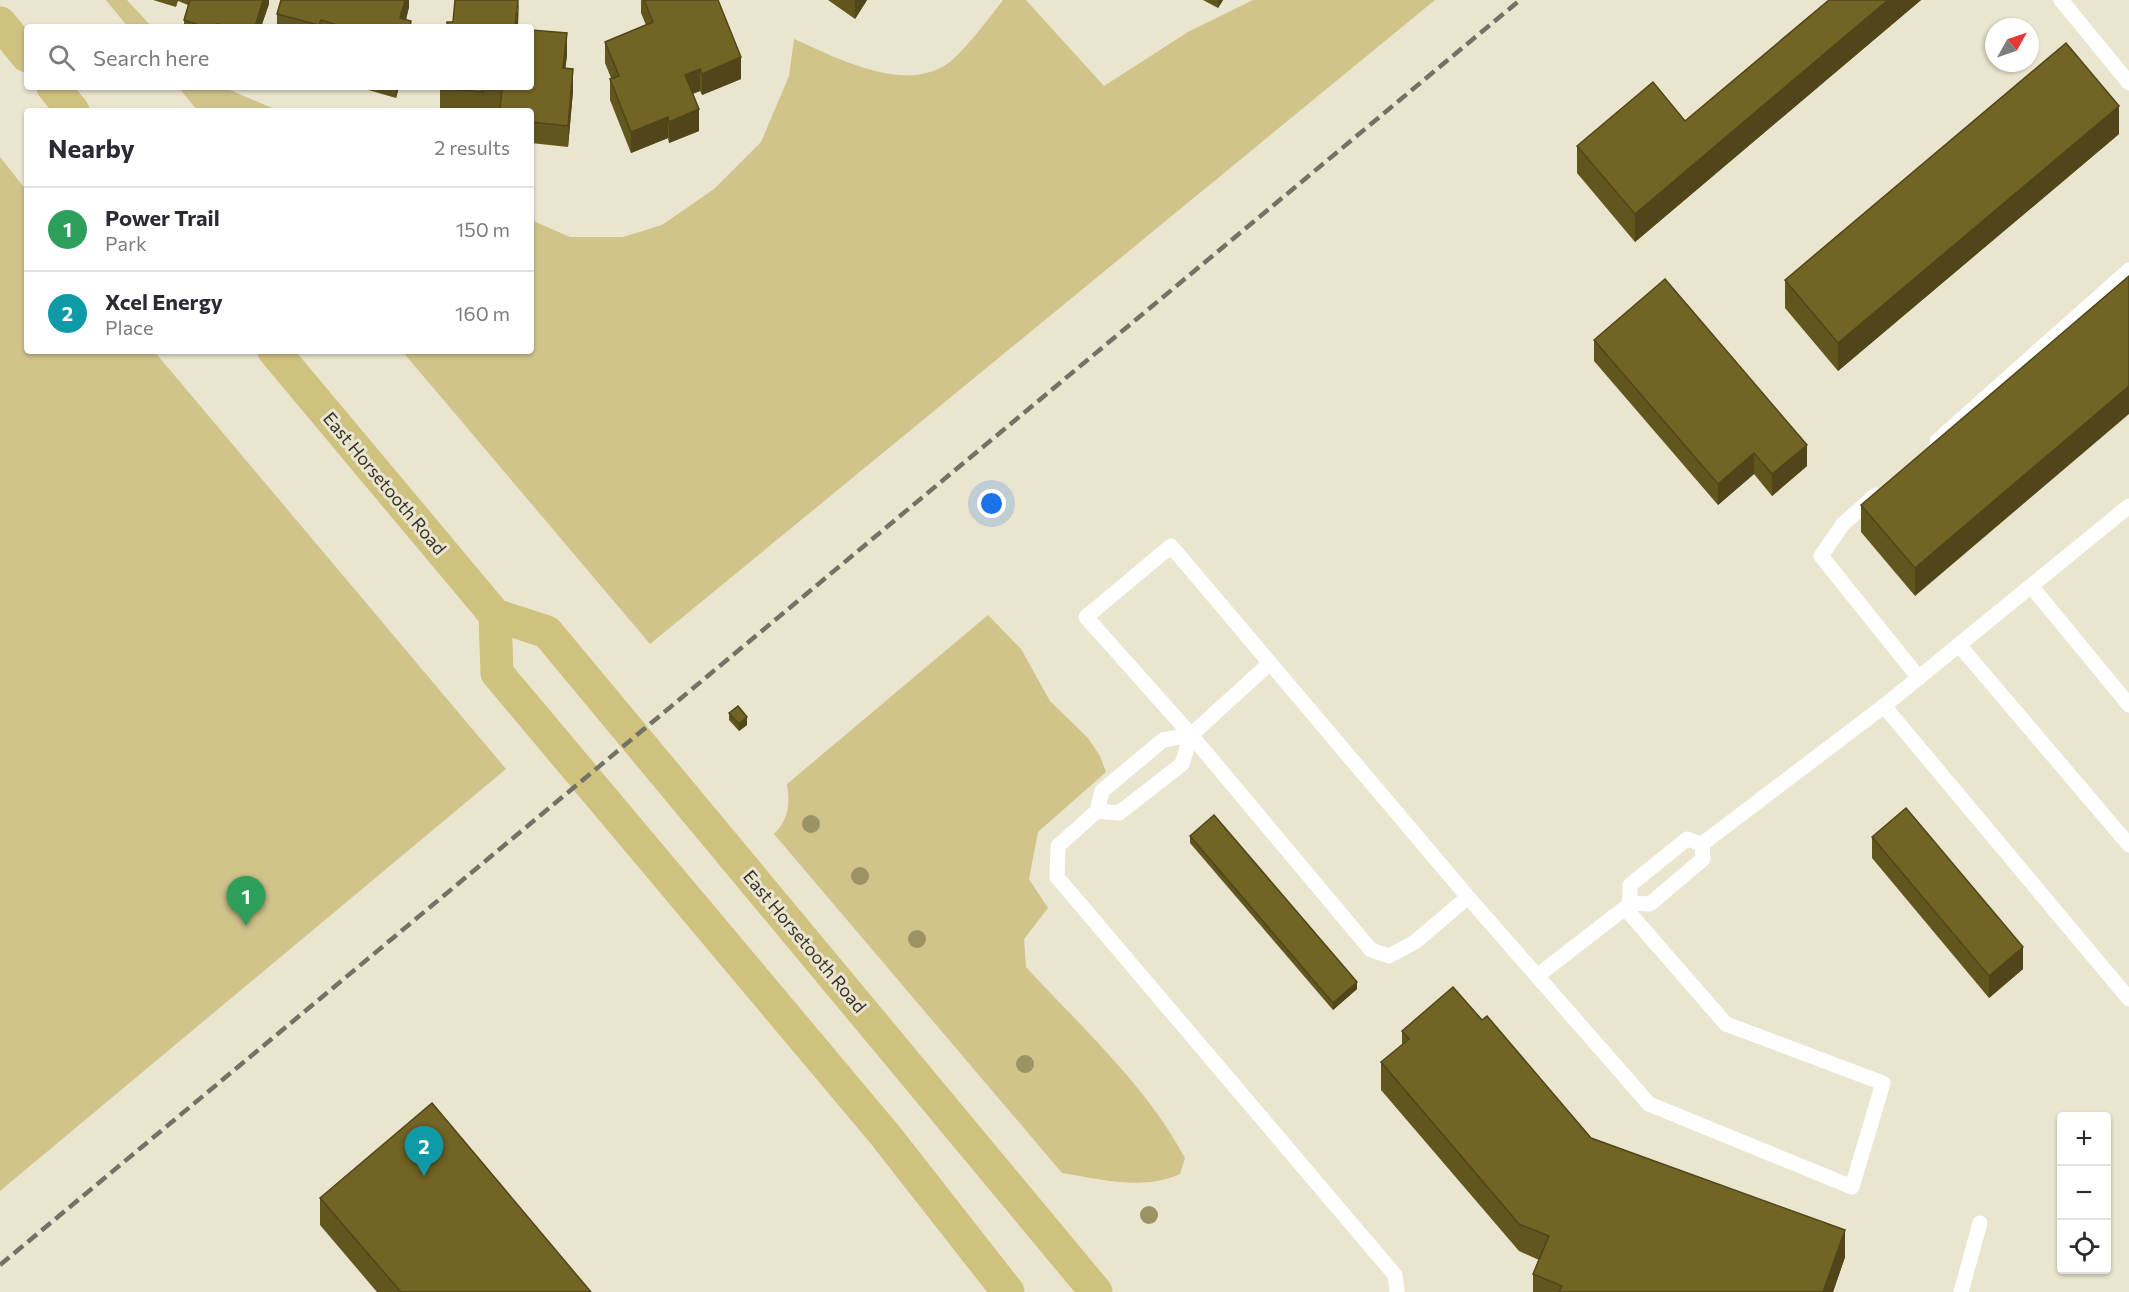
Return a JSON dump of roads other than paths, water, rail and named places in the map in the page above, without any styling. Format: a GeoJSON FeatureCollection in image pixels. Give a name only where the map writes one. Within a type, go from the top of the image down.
{"type":"FeatureCollection","features":[{"type":"Feature","properties":{"kind":"main road"},"geometry":{"type":"LineString","coordinates":[[0,23],[24,52]]}},
{"type":"Feature","properties":{"kind":"main road"},"geometry":{"type":"LineString","coordinates":[[56,90],[70,108]]}},
{"type":"Feature","properties":{"kind":"main road","name":"East Horsetooth Road"},"geometry":{"type":"LineString","coordinates":[[277,354],[495,615],[547,632],[1096,1292]]}},
{"type":"Feature","properties":{"kind":"main road"},"geometry":{"type":"LineString","coordinates":[[495,615],[497,673],[885,1135],[1008,1292]]}},
{"type":"Feature","properties":{"kind":"lane"},"geometry":{"type":"LineString","coordinates":[[2061,0],[2129,83]]}},
{"type":"Feature","properties":{"kind":"lane"},"geometry":{"type":"LineString","coordinates":[[1923,453],[2129,270]]}},
{"type":"Feature","properties":{"kind":"lane"},"geometry":{"type":"LineString","coordinates":[[1888,485],[1843,524],[1821,556],[1919,678]]}},
{"type":"Feature","properties":{"kind":"lane"},"geometry":{"type":"LineString","coordinates":[[1702,844],[1884,706],[2129,506]]}},
{"type":"Feature","properties":{"kind":"lane"},"geometry":{"type":"LineString","coordinates":[[1468,897],[1415,942],[1389,956],[1371,950],[1191,735],[1086,617],[1171,546],[1468,897],[1649,1104],[1852,1187],[1883,1083],[1726,1024],[1627,906],[1630,885],[1688,839],[1702,844]]}},
{"type":"Feature","properties":{"kind":"lane"},"geometry":{"type":"LineString","coordinates":[[2031,586],[2129,705]]}},
{"type":"Feature","properties":{"kind":"lane"},"geometry":{"type":"LineString","coordinates":[[1959,645],[2129,845]]}},
{"type":"Feature","properties":{"kind":"lane"},"geometry":{"type":"LineString","coordinates":[[1097,811],[1119,813],[1182,764],[1191,735],[1270,663]]}},
{"type":"Feature","properties":{"kind":"lane"},"geometry":{"type":"LineString","coordinates":[[1884,706],[2129,999]]}},
{"type":"Feature","properties":{"kind":"lane"},"geometry":{"type":"LineString","coordinates":[[1191,735],[1163,740],[1102,791],[1097,811],[1058,846],[1057,877],[1395,1275],[1396,1292]]}},
{"type":"Feature","properties":{"kind":"lane"},"geometry":{"type":"LineString","coordinates":[[1537,976],[1627,906],[1650,904],[1703,859],[1702,844]]}},
{"type":"Feature","properties":{"kind":"lane"},"geometry":{"type":"LineString","coordinates":[[1960,1292],[1980,1223]]}},
{"type":"Feature","properties":{"kind":"railway"},"geometry":{"type":"LineString","coordinates":[[0,1265],[1520,0]]}},
{"type":"Feature","properties":{"kind":"place","name":"Power Trail"},"geometry":{"type":"Point","coordinates":[246,926]}},
{"type":"Feature","properties":{"kind":"place","name":"Xcel Energy"},"geometry":{"type":"Point","coordinates":[424,1176]}}]}
